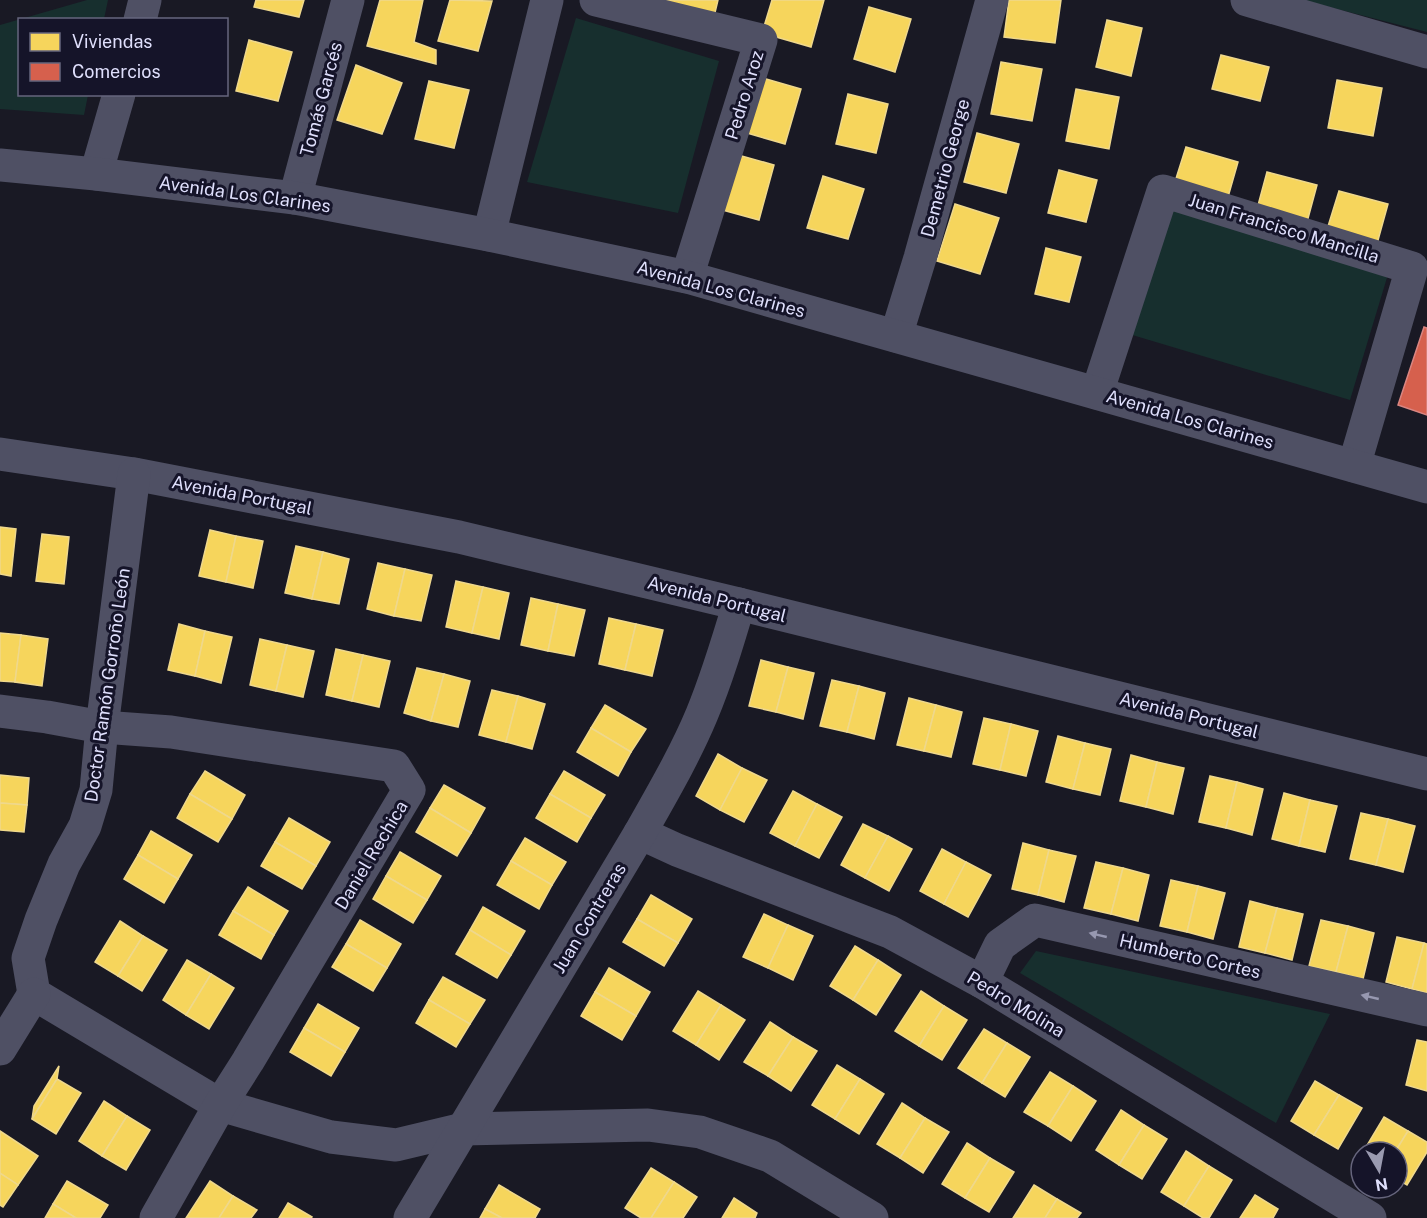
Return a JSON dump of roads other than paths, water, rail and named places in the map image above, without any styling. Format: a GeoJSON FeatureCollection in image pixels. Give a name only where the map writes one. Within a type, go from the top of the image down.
{"type":"FeatureCollection","features":[{"type":"Feature","properties":{"kind":"street"},"geometry":{"type":"LineString","coordinates":[[140,18],[145,0]]}},
{"type":"Feature","properties":{"kind":"street","name":"Tomás Garcés"},"geometry":{"type":"LineString","coordinates":[[295,198],[348,0]]}},
{"type":"Feature","properties":{"kind":"street"},"geometry":{"type":"LineString","coordinates":[[489,235],[547,0]]}},
{"type":"Feature","properties":{"kind":"street","name":"Pedro Aroz"},"geometry":{"type":"LineString","coordinates":[[596,0],[761,40],[687,277]]}},
{"type":"Feature","properties":{"kind":"street","name":"Demetrio George"},"geometry":{"type":"LineString","coordinates":[[896,336],[992,0]]}},
{"type":"Feature","properties":{"kind":"street"},"geometry":{"type":"LineString","coordinates":[[1247,0],[1427,52]]}},
{"type":"Feature","properties":{"kind":"street"},"geometry":{"type":"LineString","coordinates":[[96,174],[118,96]]}},
{"type":"Feature","properties":{"kind":"street","name":"Avenida Los Clarines"},"geometry":{"type":"LineString","coordinates":[[0,165],[295,198],[489,235],[687,277],[1427,487]]}},
{"type":"Feature","properties":{"kind":"street","name":"Juan Francisco Mancilla"},"geometry":{"type":"LineString","coordinates":[[1097,393],[1163,191],[1412,268],[1354,466]]}},
{"type":"Feature","properties":{"kind":"street","name":"Avenida Portugal"},"geometry":{"type":"LineString","coordinates":[[0,454],[134,474],[459,537],[1427,774]]}},
{"type":"Feature","properties":{"kind":"street","name":"Doctor Ramón Gorroño León"},"geometry":{"type":"LineString","coordinates":[[34,994],[14,958],[41,920],[64,864],[85,826],[96,790],[134,474]]}},
{"type":"Feature","properties":{"kind":"street","name":"Juan Contreras"},"geometry":{"type":"LineString","coordinates":[[410,1218],[673,775],[702,714],[740,604]]}},
{"type":"Feature","properties":{"kind":"street"},"geometry":{"type":"LineString","coordinates":[[0,711],[102,727]]}},
{"type":"Feature","properties":{"kind":"street","name":"Daniel Rechica"},"geometry":{"type":"LineString","coordinates":[[102,727],[171,732],[394,766],[409,790],[248,1061],[220,1104]]}},
{"type":"Feature","properties":{"kind":"street","name":"Pedro Molina"},"geometry":{"type":"LineString","coordinates":[[640,833],[677,850],[890,932],[982,982],[1370,1218]]}},
{"type":"Feature","properties":{"kind":"street","name":"Humberto Cortes"},"geometry":{"type":"LineString","coordinates":[[982,982],[1000,945],[1035,920],[1427,1010]]}},
{"type":"Feature","properties":{"kind":"street"},"geometry":{"type":"LineString","coordinates":[[0,1049],[34,994],[220,1104],[331,1137],[396,1145],[463,1129],[648,1125],[700,1132],[770,1156],[872,1218]]}},
{"type":"Feature","properties":{"kind":"street"},"geometry":{"type":"LineString","coordinates":[[156,1218],[220,1104]]}}]}
